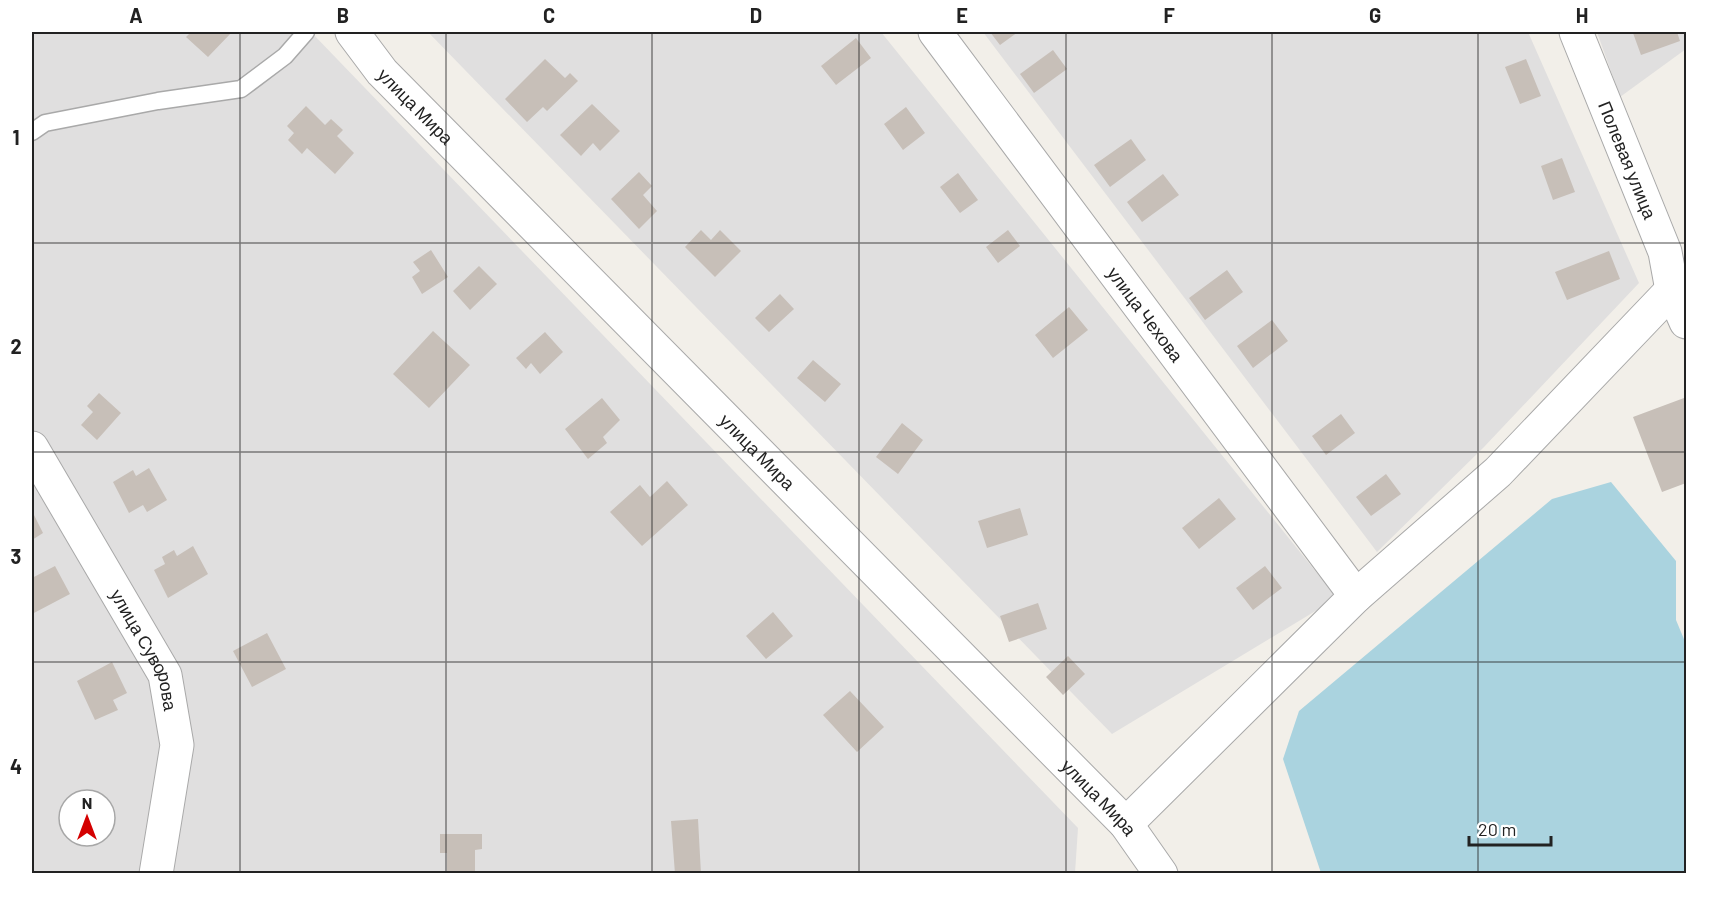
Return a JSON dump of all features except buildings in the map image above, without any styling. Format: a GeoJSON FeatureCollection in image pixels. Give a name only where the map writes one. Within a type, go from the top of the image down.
{"type":"FeatureCollection","features":[{"type":"Feature","properties":{"kind":"street","name":"улица Мира"},"geometry":{"type":"LineString","coordinates":[[352,32],[381,72],[1126,824],[1161,873]]}},
{"type":"Feature","properties":{"kind":"street","name":"улица Чехова"},"geometry":{"type":"LineString","coordinates":[[935,32],[1356,596]]}},
{"type":"Feature","properties":{"kind":"street","name":"Полевая улица"},"geometry":{"type":"LineString","coordinates":[[1576,32],[1665,252],[1679,292],[1686,322]]}},
{"type":"Feature","properties":{"kind":"street"},"geometry":{"type":"LineString","coordinates":[[1126,824],[1356,596],[1498,472],[1679,292]]}},
{"type":"Feature","properties":{"kind":"street","name":"улица Суворова"},"geometry":{"type":"LineString","coordinates":[[32,447],[165,675],[177,745],[156,873]]}},
{"type":"Feature","properties":{"kind":"lane"},"geometry":{"type":"LineString","coordinates":[[32,132],[45,123],[158,101],[241,89],[285,56],[306,32]]}},
{"type":"Feature","properties":{"kind":"shaded area"},"geometry":{"type":"Polygon","coordinates":[[[32,32],[311,32],[1078,828],[1075,873],[32,873],[32,32]]]}},
{"type":"Feature","properties":{"kind":"shaded area"},"geometry":{"type":"Polygon","coordinates":[[[428,32],[881,32],[1337,598],[1112,734],[428,32]]]}},
{"type":"Feature","properties":{"kind":"shaded area"},"geometry":{"type":"Polygon","coordinates":[[[983,32],[1528,32],[1639,283],[1484,447],[1377,552],[983,32]]]}},
{"type":"Feature","properties":{"kind":"shaded area"},"geometry":{"type":"Polygon","coordinates":[[[1597,32],[1686,32],[1686,49],[1620,97],[1597,32]]]}},
{"type":"Feature","properties":{"kind":"water"},"geometry":{"type":"Polygon","coordinates":[[[1611,482],[1676,561],[1676,620],[1686,644],[1686,873],[1321,873],[1283,759],[1299,711],[1552,499],[1611,482]]]}}]}
